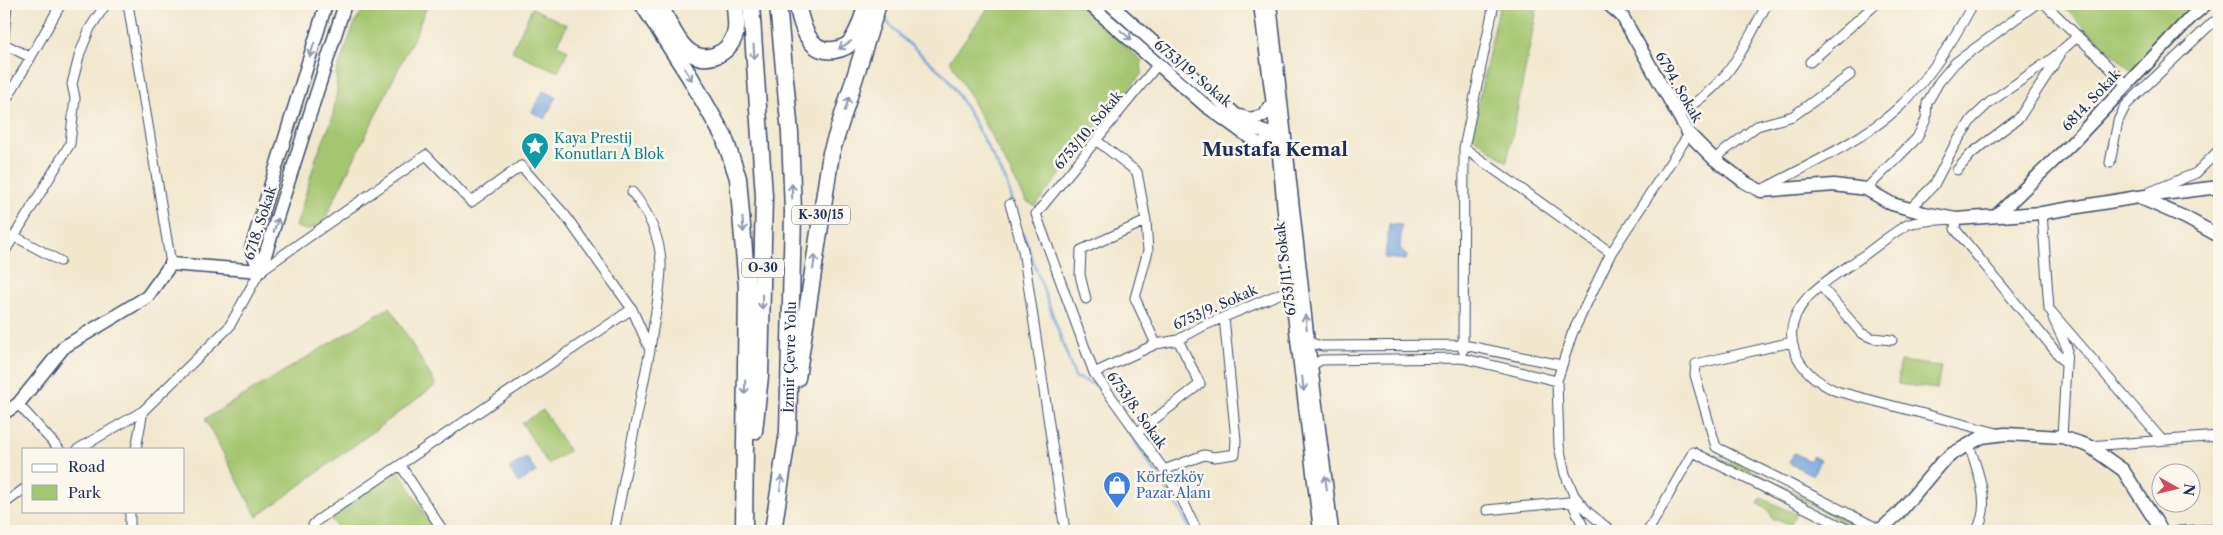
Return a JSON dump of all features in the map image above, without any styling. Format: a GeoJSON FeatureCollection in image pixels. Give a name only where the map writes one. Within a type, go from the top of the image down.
{"type":"FeatureCollection","features":[{"type":"Feature","properties":{"kind":"highway"},"geometry":{"type":"LineString","coordinates":[[643,4],[690,77],[724,137],[738,178],[747,288],[744,529]]}},
{"type":"Feature","properties":{"kind":"highway"},"geometry":{"type":"LineString","coordinates":[[658,4],[686,49],[703,57],[714,57],[731,44],[736,32],[735,4]]}},
{"type":"Feature","properties":{"kind":"highway","name":"O-30"},"geometry":{"type":"LineString","coordinates":[[744,529],[760,376],[764,206],[751,4]]}},
{"type":"Feature","properties":{"kind":"highway","name":"İzmir Çevre Yolu"},"geometry":{"type":"LineString","coordinates":[[773,531],[788,432],[792,212],[790,132],[778,4]]}},
{"type":"Feature","properties":{"kind":"highway"},"geometry":{"type":"LineString","coordinates":[[797,4],[803,29],[813,43],[828,51],[840,49],[851,43],[867,4]]}},
{"type":"Feature","properties":{"kind":"highway","name":"K-30/15"},"geometry":{"type":"LineString","coordinates":[[788,432],[831,153],[878,4]]}},
{"type":"Feature","properties":{"kind":"street"},"geometry":{"type":"LineString","coordinates":[[4,38],[7,4]]}},
{"type":"Feature","properties":{"kind":"street"},"geometry":{"type":"LineString","coordinates":[[4,104],[61,4]]}},
{"type":"Feature","properties":{"kind":"street"},"geometry":{"type":"LineString","coordinates":[[4,253],[70,144],[75,98],[72,84],[80,54],[90,28],[106,4]]}},
{"type":"Feature","properties":{"kind":"street"},"geometry":{"type":"LineString","coordinates":[[4,413],[18,404],[64,347],[147,297],[171,264],[128,4]]}},
{"type":"Feature","properties":{"kind":"street","name":"6718. Sokak"},"geometry":{"type":"LineString","coordinates":[[260,271],[251,249],[326,4]]}},
{"type":"Feature","properties":{"kind":"street","name":"6718. Sokak"},"geometry":{"type":"LineString","coordinates":[[260,271],[345,4]]}},
{"type":"Feature","properties":{"kind":"street"},"geometry":{"type":"LineString","coordinates":[[338,24],[352,4]]}},
{"type":"Feature","properties":{"kind":"street","name":"6753/19. Sokak"},"geometry":{"type":"LineString","coordinates":[[1089,4],[1159,63],[1206,106],[1269,151],[1279,165]]}},
{"type":"Feature","properties":{"kind":"street"},"geometry":{"type":"LineString","coordinates":[[1110,4],[1237,115],[1262,132],[1281,138]]}},
{"type":"Feature","properties":{"kind":"street","name":"6753/11. Sokak"},"geometry":{"type":"LineString","coordinates":[[1260,4],[1272,104],[1281,138],[1279,165],[1291,289],[1320,531]]}},
{"type":"Feature","properties":{"kind":"street","name":"6753/11. Sokak"},"geometry":{"type":"LineString","coordinates":[[1270,4],[1281,138],[1332,531]]}},
{"type":"Feature","properties":{"kind":"street"},"geometry":{"type":"LineString","coordinates":[[1462,358],[1464,345],[1464,148],[1494,4]]}},
{"type":"Feature","properties":{"kind":"street","name":"6794. Sokak"},"geometry":{"type":"LineString","coordinates":[[1608,4],[1622,16],[1689,134],[1714,159],[1746,183],[1761,191]]}},
{"type":"Feature","properties":{"kind":"street"},"geometry":{"type":"LineString","coordinates":[[1677,114],[1697,102],[1719,84],[1737,60],[1767,4]]}},
{"type":"Feature","properties":{"kind":"street"},"geometry":{"type":"LineString","coordinates":[[1810,62],[1876,4]]}},
{"type":"Feature","properties":{"kind":"street"},"geometry":{"type":"LineString","coordinates":[[1761,191],[1853,140],[1896,110],[1921,83],[1945,51],[1973,4]]}},
{"type":"Feature","properties":{"kind":"street"},"geometry":{"type":"LineString","coordinates":[[1866,189],[1917,138],[1926,119],[1928,103],[1939,82],[1955,63],[2036,4]]}},
{"type":"Feature","properties":{"kind":"street"},"geometry":{"type":"LineString","coordinates":[[2045,4],[2126,84]]}},
{"type":"Feature","properties":{"kind":"street","name":"6814. Sokak"},"geometry":{"type":"LineString","coordinates":[[1997,215],[2072,143],[2126,84],[2206,4]]}},
{"type":"Feature","properties":{"kind":"street"},"geometry":{"type":"LineString","coordinates":[[2110,163],[2118,121],[2126,105],[2213,22],[2219,22]]}},
{"type":"Feature","properties":{"kind":"street"},"geometry":{"type":"LineString","coordinates":[[1910,209],[1934,185],[1954,146],[1972,119],[1990,102],[2078,36]]}},
{"type":"Feature","properties":{"kind":"street"},"geometry":{"type":"LineString","coordinates":[[4,44],[30,57]]}},
{"type":"Feature","properties":{"kind":"street"},"geometry":{"type":"LineString","coordinates":[[1957,170],[1972,152],[2019,118],[2066,46]]}},
{"type":"Feature","properties":{"kind":"street","name":"6753/10. Sokak"},"geometry":{"type":"LineString","coordinates":[[1036,214],[1159,63]]}},
{"type":"Feature","properties":{"kind":"street"},"geometry":{"type":"LineString","coordinates":[[1714,159],[1757,126],[1793,116],[1850,75]]}},
{"type":"Feature","properties":{"kind":"street"},"geometry":{"type":"LineString","coordinates":[[1237,115],[1249,119],[1263,116],[1272,104]]}},
{"type":"Feature","properties":{"kind":"street"},"geometry":{"type":"LineString","coordinates":[[1584,531],[1565,474],[1559,446],[1557,381],[1561,365],[1572,334],[1612,253],[1689,134]]}},
{"type":"Feature","properties":{"kind":"street"},"geometry":{"type":"LineString","coordinates":[[1257,143],[1281,138]]}},
{"type":"Feature","properties":{"kind":"street"},"geometry":{"type":"LineString","coordinates":[[1097,140],[1137,172],[1146,221],[1148,251],[1135,298],[1156,344]]}},
{"type":"Feature","properties":{"kind":"street"},"geometry":{"type":"LineString","coordinates":[[1464,148],[1612,253]]}},
{"type":"Feature","properties":{"kind":"street"},"geometry":{"type":"LineString","coordinates":[[2138,196],[2196,174],[2219,150]]}},
{"type":"Feature","properties":{"kind":"street"},"geometry":{"type":"LineString","coordinates":[[80,448],[143,411],[229,327],[260,271],[426,155],[471,202],[521,166],[565,215],[632,309],[650,350]]}},
{"type":"Feature","properties":{"kind":"street"},"geometry":{"type":"LineString","coordinates":[[1761,191],[1834,185],[1866,189],[1892,204],[1956,219]]}},
{"type":"Feature","properties":{"kind":"street"},"geometry":{"type":"LineString","coordinates":[[2005,434],[1836,391],[1816,382],[1800,364],[1792,342],[1793,324],[1802,305],[1821,286],[1908,224],[1997,215],[2042,213],[2138,196],[2219,187]]}},
{"type":"Feature","properties":{"kind":"street"},"geometry":{"type":"LineString","coordinates":[[614,531],[650,350],[661,262],[658,244],[644,207],[632,192]]}},
{"type":"Feature","properties":{"kind":"street"},"geometry":{"type":"LineString","coordinates":[[2138,196],[2186,218],[2219,236]]}},
{"type":"Feature","properties":{"kind":"street"},"geometry":{"type":"LineString","coordinates":[[1010,204],[1023,250],[1065,531]]}},
{"type":"Feature","properties":{"kind":"street"},"geometry":{"type":"LineString","coordinates":[[2042,213],[2049,308],[2067,348],[2062,437]]}},
{"type":"Feature","properties":{"kind":"street","name":"6753/8. Sokak"},"geometry":{"type":"LineString","coordinates":[[1036,214],[1094,373],[1164,470],[1184,502],[1197,531]]}},
{"type":"Feature","properties":{"kind":"street"},"geometry":{"type":"LineString","coordinates":[[1956,219],[1955,229],[2066,364]]}},
{"type":"Feature","properties":{"kind":"street"},"geometry":{"type":"LineString","coordinates":[[1086,299],[1080,275],[1081,250],[1146,221]]}},
{"type":"Feature","properties":{"kind":"street"},"geometry":{"type":"LineString","coordinates":[[14,236],[60,262]]}},
{"type":"Feature","properties":{"kind":"street"},"geometry":{"type":"LineString","coordinates":[[171,264],[260,271]]}},
{"type":"Feature","properties":{"kind":"street"},"geometry":{"type":"LineString","coordinates":[[1821,286],[1861,333],[1872,338],[1892,340]]}},
{"type":"Feature","properties":{"kind":"street","name":"6753/9. Sokak"},"geometry":{"type":"LineString","coordinates":[[1094,373],[1156,344],[1178,340],[1224,317],[1291,289]]}},
{"type":"Feature","properties":{"kind":"street"},"geometry":{"type":"LineString","coordinates":[[2049,308],[2162,440]]}},
{"type":"Feature","properties":{"kind":"street"},"geometry":{"type":"LineString","coordinates":[[314,531],[313,525],[318,520],[632,309]]}},
{"type":"Feature","properties":{"kind":"street"},"geometry":{"type":"LineString","coordinates":[[1164,470],[1204,455],[1214,457],[1235,454],[1236,440],[1224,317]]}},
{"type":"Feature","properties":{"kind":"street"},"geometry":{"type":"LineString","coordinates":[[1138,432],[1200,384],[1178,340]]}},
{"type":"Feature","properties":{"kind":"street"},"geometry":{"type":"LineString","coordinates":[[1308,342],[1322,346],[1464,345],[1561,365]]}},
{"type":"Feature","properties":{"kind":"street"},"geometry":{"type":"LineString","coordinates":[[1792,342],[1696,364],[1695,375],[1716,447],[1880,531],[1898,514],[1940,464],[1982,437],[2005,434],[2062,437],[2089,446],[2123,470],[2162,531]]}},
{"type":"Feature","properties":{"kind":"street"},"geometry":{"type":"LineString","coordinates":[[1312,366],[1321,360],[1462,358],[1557,381]]}},
{"type":"Feature","properties":{"kind":"street"},"geometry":{"type":"LineString","coordinates":[[18,404],[58,448]]}},
{"type":"Feature","properties":{"kind":"street"},"geometry":{"type":"LineString","coordinates":[[136,448],[143,411]]}},
{"type":"Feature","properties":{"kind":"street"},"geometry":{"type":"LineString","coordinates":[[2089,446],[2219,436]]}},
{"type":"Feature","properties":{"kind":"street"},"geometry":{"type":"LineString","coordinates":[[1969,444],[1984,495],[1984,510],[1976,531]]}},
{"type":"Feature","properties":{"kind":"street"},"geometry":{"type":"LineString","coordinates":[[1648,531],[1693,452],[1851,531]]}},
{"type":"Feature","properties":{"kind":"street"},"geometry":{"type":"LineString","coordinates":[[401,466],[443,531]]}},
{"type":"Feature","properties":{"kind":"street"},"geometry":{"type":"LineString","coordinates":[[4,504],[22,490]]}},
{"type":"Feature","properties":{"kind":"street"},"geometry":{"type":"LineString","coordinates":[[1487,510],[1575,501],[1611,531]]}},
{"type":"Feature","properties":{"kind":"street"},"geometry":{"type":"LineString","coordinates":[[130,512],[130,531]]}},
{"type":"Feature","properties":{"kind":"street"},"geometry":{"type":"LineString","coordinates":[[2178,531],[2219,529]]}},
{"type":"Feature","properties":{"kind":"green space"},"geometry":{"type":"Polygon","coordinates":[[[366,4],[428,4],[415,35],[323,222],[308,230],[296,227],[316,158],[332,120],[337,90],[336,74],[354,25],[366,4]]]}},
{"type":"Feature","properties":{"kind":"green space"},"geometry":{"type":"Polygon","coordinates":[[[991,4],[1076,4],[1085,9],[1141,60],[1142,73],[1035,206],[1026,201],[950,60],[991,4]]]}},
{"type":"Feature","properties":{"kind":"green space"},"geometry":{"type":"Polygon","coordinates":[[[1500,4],[1538,4],[1507,162],[1471,135],[1500,4]]]}},
{"type":"Feature","properties":{"kind":"green space"},"geometry":{"type":"Polygon","coordinates":[[[2060,4],[2202,4],[2131,71],[2060,4]]]}},
{"type":"Feature","properties":{"kind":"green space"},"geometry":{"type":"Polygon","coordinates":[[[532,8],[567,25],[557,45],[568,50],[558,72],[512,51],[532,8]]]}},
{"type":"Feature","properties":{"kind":"green space"},"geometry":{"type":"Polygon","coordinates":[[[390,307],[436,385],[257,517],[205,419],[390,307]]]}},
{"type":"Feature","properties":{"kind":"green space"},"geometry":{"type":"Polygon","coordinates":[[[1900,361],[1941,366],[1937,389],[1898,384],[1900,361]]]}},
{"type":"Feature","properties":{"kind":"green space"},"geometry":{"type":"Polygon","coordinates":[[[543,410],[569,451],[548,464],[522,423],[543,410]]]}},
{"type":"Feature","properties":{"kind":"green space"},"geometry":{"type":"Polygon","coordinates":[[[1715,455],[1729,462],[1731,460],[1868,529],[1862,531],[1714,457],[1715,455]]]}},
{"type":"Feature","properties":{"kind":"green space"},"geometry":{"type":"Polygon","coordinates":[[[399,470],[434,531],[341,531],[330,518],[399,470]]]}},
{"type":"Feature","properties":{"kind":"green space"},"geometry":{"type":"Polygon","coordinates":[[[1761,498],[1796,514],[1790,526],[1778,520],[1773,520],[1769,510],[1758,504],[1761,498]]]}},
{"type":"Feature","properties":{"kind":"water"},"geometry":{"type":"Polygon","coordinates":[[[543,91],[556,97],[545,119],[532,112],[543,91]]]}},
{"type":"Feature","properties":{"kind":"water"},"geometry":{"type":"Polygon","coordinates":[[[1389,224],[1402,225],[1400,248],[1407,256],[1406,260],[1385,258],[1389,224]]]}},
{"type":"Feature","properties":{"kind":"water"},"geometry":{"type":"Polygon","coordinates":[[[1794,453],[1810,461],[1812,456],[1820,460],[1813,475],[1789,463],[1794,453]]]}},
{"type":"Feature","properties":{"kind":"water"},"geometry":{"type":"Polygon","coordinates":[[[527,457],[536,472],[518,483],[509,468],[527,457]]]}},
{"type":"Feature","properties":{"kind":"waterway"},"geometry":{"type":"LineString","coordinates":[[882,16],[900,36],[947,77],[972,118],[1006,181],[1012,202]]}},
{"type":"Feature","properties":{"kind":"waterway"},"geometry":{"type":"LineString","coordinates":[[1023,233],[1075,377],[1099,386]]}},
{"type":"Feature","properties":{"kind":"waterway"},"geometry":{"type":"LineString","coordinates":[[1103,393],[1182,513],[1190,531]]}},
{"type":"Feature","properties":{"kind":"place","name":"Kaya Prestij Konutları A Blok"},"geometry":{"type":"Point","coordinates":[535,170]}},
{"type":"Feature","properties":{"kind":"place","name":"Körfezköy Pazar Alanı"},"geometry":{"type":"Point","coordinates":[1117,509]}},
{"type":"Feature","properties":{"kind":"district","name":"Mustafa Kemal"},"geometry":{"type":"Point","coordinates":[1275,149]}}]}
